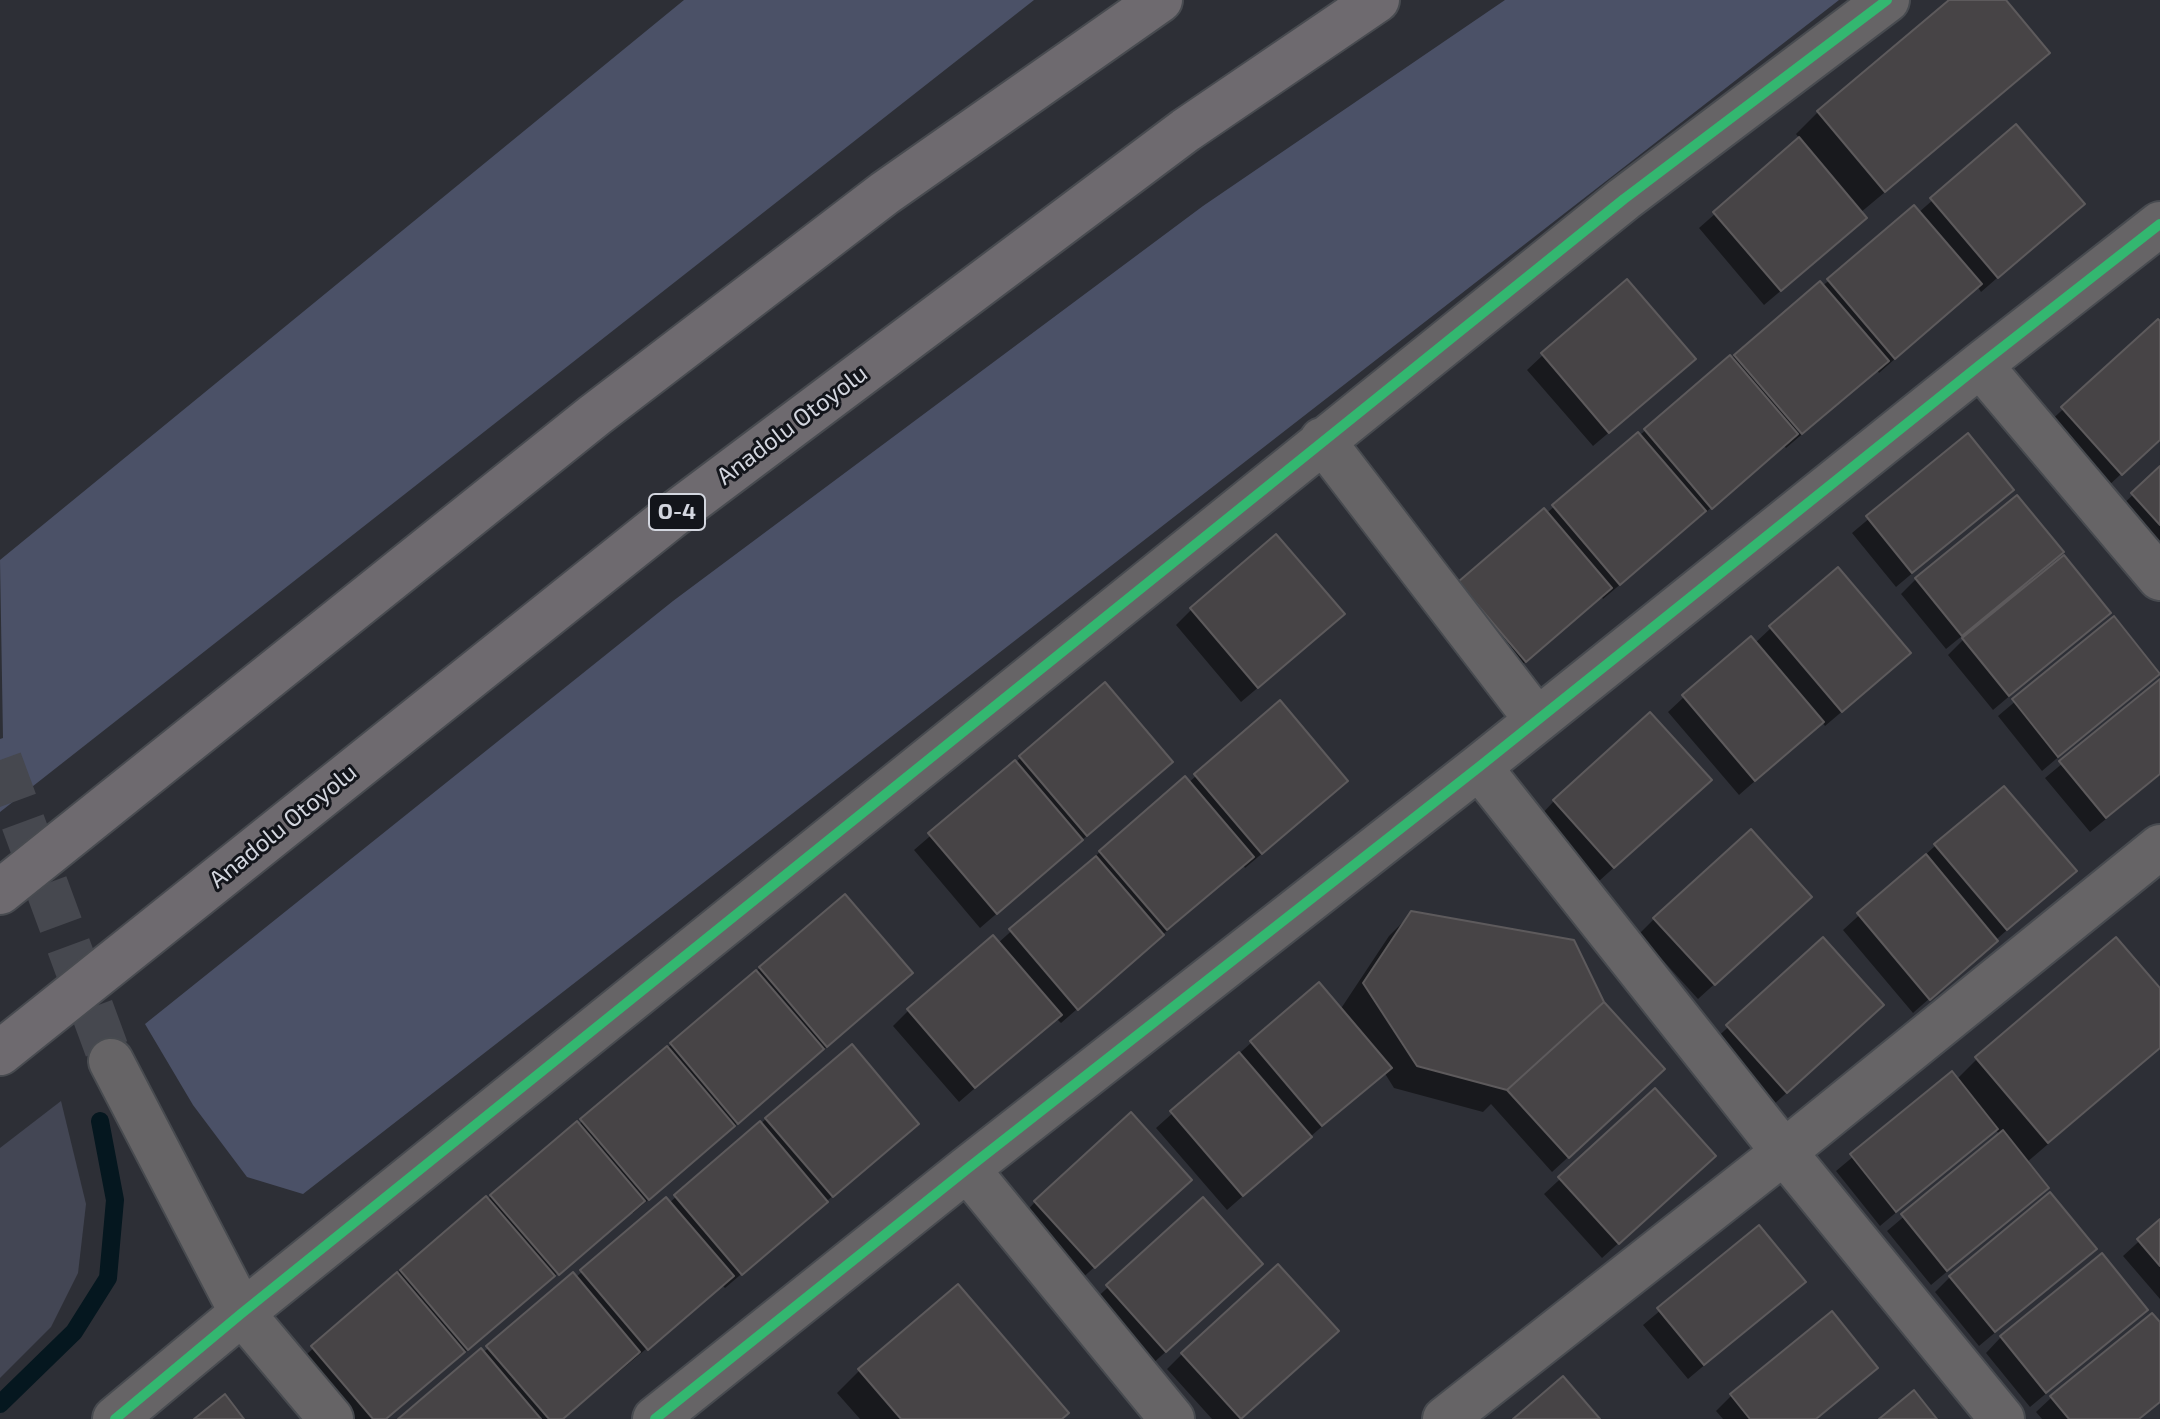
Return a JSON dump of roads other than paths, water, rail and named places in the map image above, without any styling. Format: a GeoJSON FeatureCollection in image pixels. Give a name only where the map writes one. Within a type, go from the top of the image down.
{"type":"FeatureCollection","features":[{"type":"Feature","properties":{"kind":"highway"},"geometry":{"type":"LineString","coordinates":[[885,193],[1112,0]]}},
{"type":"Feature","properties":{"kind":"highway"},"geometry":{"type":"LineString","coordinates":[[0,892],[595,415],[885,193],[1160,0]]}},
{"type":"Feature","properties":{"kind":"highway","name":"Anadolu Otoyolu"},"geometry":{"type":"LineString","coordinates":[[0,1053],[669,518],[1186,130],[1377,0]]}},
{"type":"Feature","properties":{"kind":"street"},"geometry":{"type":"LineString","coordinates":[[115,1419],[1322,440],[1624,199],[1887,0]]}},
{"type":"Feature","properties":{"kind":"street"},"geometry":{"type":"LineString","coordinates":[[655,1419],[2160,224]]}},
{"type":"Feature","properties":{"kind":"street"},"geometry":{"type":"LineString","coordinates":[[1980,365],[2160,578]]}},
{"type":"Feature","properties":{"kind":"street"},"geometry":{"type":"LineString","coordinates":[[1322,440],[1537,720]]}},
{"type":"Feature","properties":{"kind":"street"},"geometry":{"type":"LineString","coordinates":[[1479,767],[1784,1152],[2002,1419]]}},
{"type":"Feature","properties":{"kind":"street"},"geometry":{"type":"LineString","coordinates":[[1445,1419],[1784,1152],[2160,847]]}},
{"type":"Feature","properties":{"kind":"street"},"geometry":{"type":"LineString","coordinates":[[111,1061],[242,1313],[331,1419]]}},
{"type":"Feature","properties":{"kind":"street"},"geometry":{"type":"LineString","coordinates":[[967,1169],[1172,1419]]}},
{"type":"Feature","properties":{"kind":"waterway"},"geometry":{"type":"LineString","coordinates":[[0,1404],[74,1332],[108,1278],[115,1200],[100,1121]]}},
{"type":"Feature","properties":{"kind":"tunnel"},"geometry":{"type":"LineString","coordinates":[[0,760],[111,1061]]}}]}
